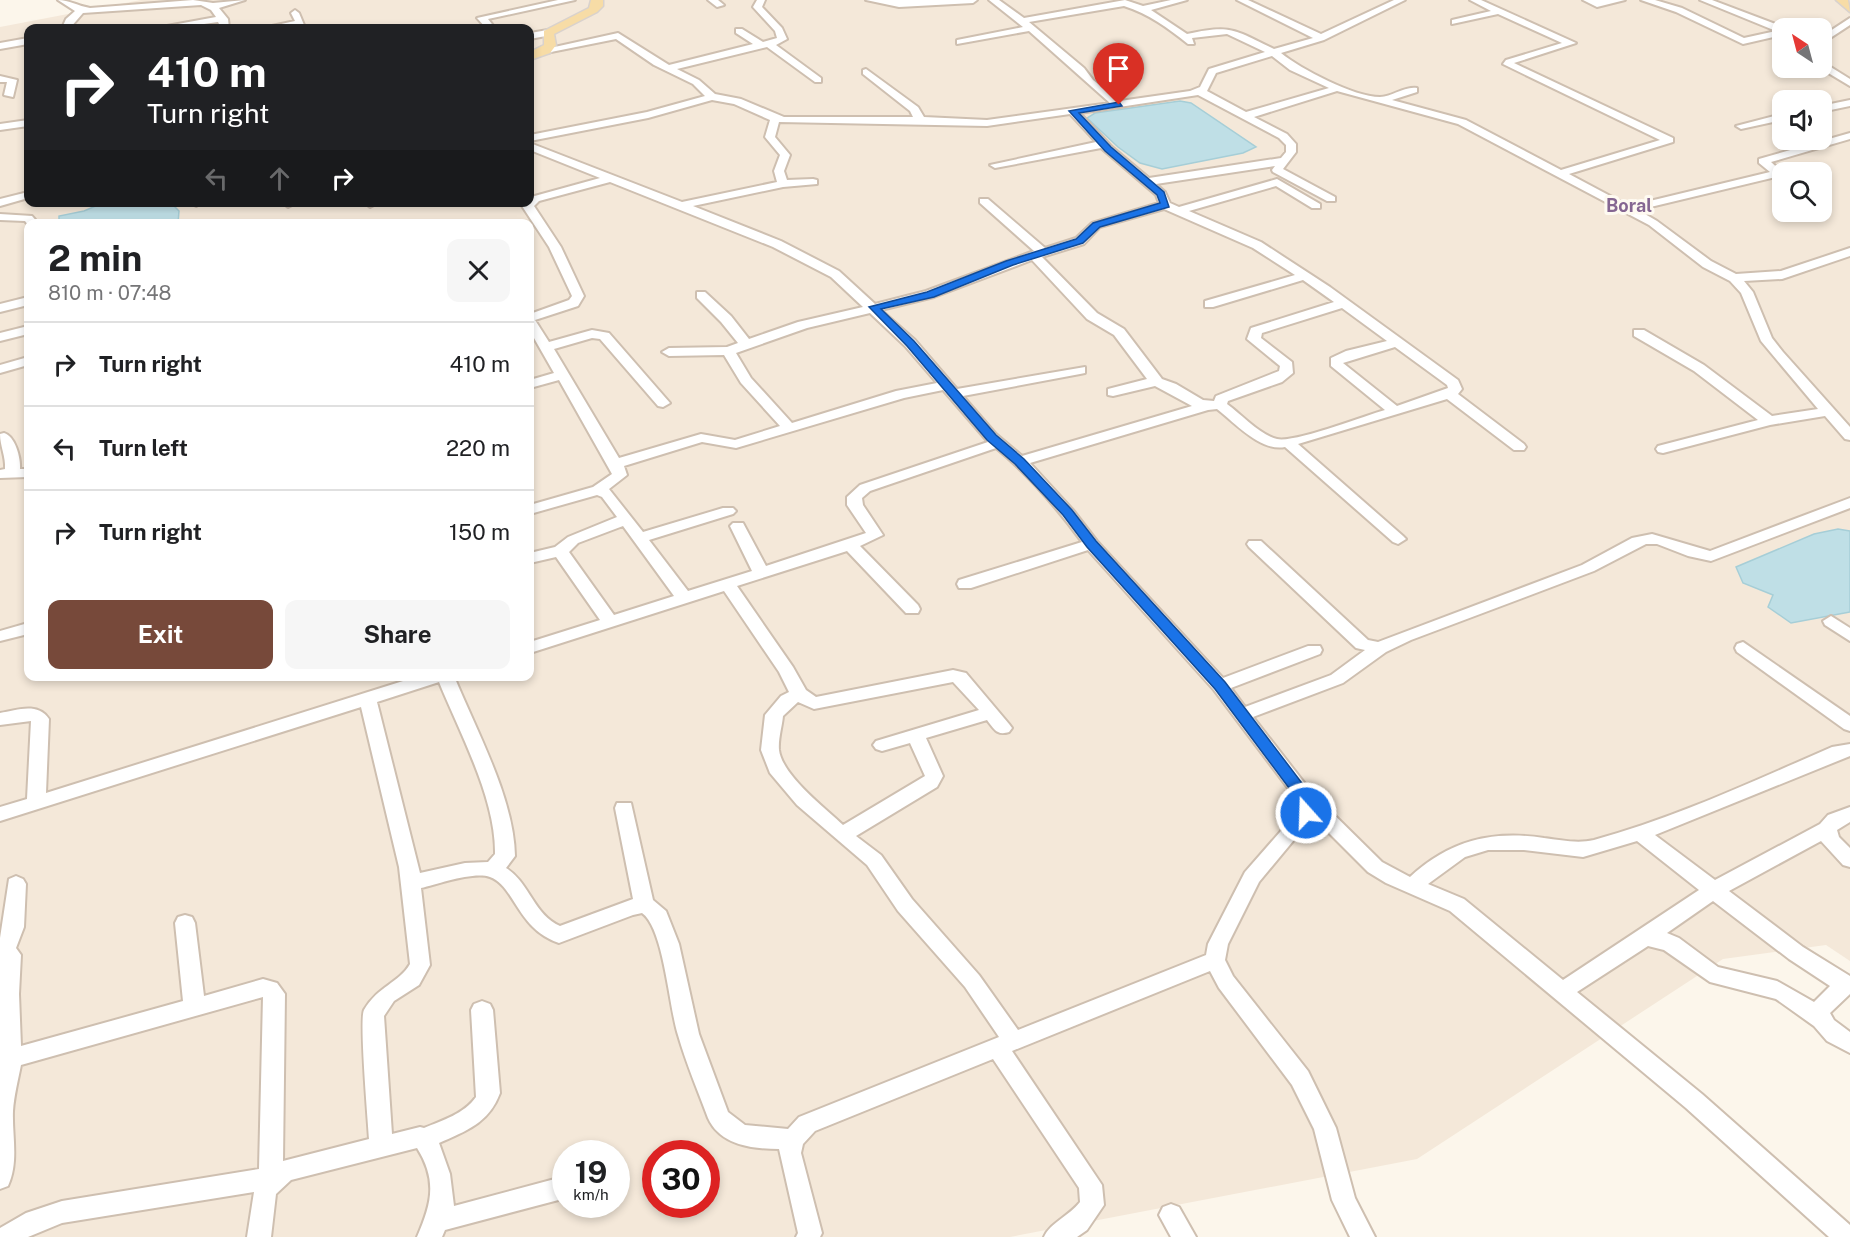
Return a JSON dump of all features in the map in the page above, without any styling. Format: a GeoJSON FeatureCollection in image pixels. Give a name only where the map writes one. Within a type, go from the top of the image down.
{"type":"FeatureCollection","features":[{"type":"Feature","properties":{"kind":"main road"},"geometry":{"type":"LineString","coordinates":[[534,54],[546,50],[550,45],[548,33],[593,10],[597,6],[597,0]]}},
{"type":"Feature","properties":{"kind":"street"},"geometry":{"type":"LineString","coordinates":[[62,0],[81,10],[125,9],[197,1],[214,6],[241,0]]}},
{"type":"Feature","properties":{"kind":"street"},"geometry":{"type":"LineString","coordinates":[[119,0],[125,9]]}},
{"type":"Feature","properties":{"kind":"street"},"geometry":{"type":"LineString","coordinates":[[487,24],[482,18],[571,0]]}},
{"type":"Feature","properties":{"kind":"street"},"geometry":{"type":"LineString","coordinates":[[669,68],[779,41],[782,36],[757,7],[760,0]]}},
{"type":"Feature","properties":{"kind":"street"},"geometry":{"type":"LineString","coordinates":[[870,0],[899,4],[973,0]]}},
{"type":"Feature","properties":{"kind":"street"},"geometry":{"type":"LineString","coordinates":[[993,0],[1031,28],[1081,70],[1089,82],[1119,105]]}},
{"type":"Feature","properties":{"kind":"street"},"geometry":{"type":"LineString","coordinates":[[1091,0],[1100,5]]}},
{"type":"Feature","properties":{"kind":"street"},"geometry":{"type":"LineString","coordinates":[[1143,9],[1183,0]]}},
{"type":"Feature","properties":{"kind":"street"},"geometry":{"type":"LineString","coordinates":[[1241,0],[1321,38]]}},
{"type":"Feature","properties":{"kind":"street"},"geometry":{"type":"LineString","coordinates":[[534,137],[648,115],[712,96],[737,101],[775,119],[987,123],[1119,105],[1200,92],[1208,84],[1212,72],[1321,38],[1401,0]]}},
{"type":"Feature","properties":{"kind":"street"},"geometry":{"type":"LineString","coordinates":[[1474,0],[1571,44],[1508,64],[1669,140],[1562,173]]}},
{"type":"Feature","properties":{"kind":"street"},"geometry":{"type":"LineString","coordinates":[[1587,0],[1597,4],[1621,0]]}},
{"type":"Feature","properties":{"kind":"street"},"geometry":{"type":"LineString","coordinates":[[1645,0],[1679,10],[1743,41],[1772,34]]}},
{"type":"Feature","properties":{"kind":"street"},"geometry":{"type":"LineString","coordinates":[[1704,0],[1772,27]]}},
{"type":"Feature","properties":{"kind":"street"},"geometry":{"type":"LineString","coordinates":[[1022,21],[1100,5],[1125,3],[1143,9],[1189,40],[1226,30],[1275,53],[1293,68],[1338,88],[1462,122],[1630,209],[1653,223],[1707,264],[1734,278],[1747,291],[1766,338],[1778,356],[1839,417],[1850,436]]}},
{"type":"Feature","properties":{"kind":"street"},"geometry":{"type":"LineString","coordinates":[[214,6],[224,24]]}},
{"type":"Feature","properties":{"kind":"street"},"geometry":{"type":"LineString","coordinates":[[68,24],[81,10]]}},
{"type":"Feature","properties":{"kind":"street"},"geometry":{"type":"LineString","coordinates":[[1455,22],[1500,11]]}},
{"type":"Feature","properties":{"kind":"street"},"geometry":{"type":"LineString","coordinates":[[295,13],[301,23],[296,24]]}},
{"type":"Feature","properties":{"kind":"street"},"geometry":{"type":"LineString","coordinates":[[1832,33],[1850,21]]}},
{"type":"Feature","properties":{"kind":"street"},"geometry":{"type":"LineString","coordinates":[[960,42],[1031,28]]}},
{"type":"Feature","properties":{"kind":"street"},"geometry":{"type":"LineString","coordinates":[[739,31],[765,45],[818,80]]}},
{"type":"Feature","properties":{"kind":"street"},"geometry":{"type":"LineString","coordinates":[[534,35],[548,33]]}},
{"type":"Feature","properties":{"kind":"street"},"geometry":{"type":"LineString","coordinates":[[546,50],[618,36],[696,82],[712,96]]}},
{"type":"Feature","properties":{"kind":"street"},"geometry":{"type":"LineString","coordinates":[[0,46],[24,42]]}},
{"type":"Feature","properties":{"kind":"street"},"geometry":{"type":"LineString","coordinates":[[1832,71],[1850,83]]}},
{"type":"Feature","properties":{"kind":"street"},"geometry":{"type":"LineString","coordinates":[[866,72],[914,109],[920,120]]}},
{"type":"Feature","properties":{"kind":"street"},"geometry":{"type":"LineString","coordinates":[[0,80],[13,88]]}},
{"type":"Feature","properties":{"kind":"street"},"geometry":{"type":"LineString","coordinates":[[1245,116],[1338,88]]}},
{"type":"Feature","properties":{"kind":"street"},"geometry":{"type":"LineString","coordinates":[[1381,100],[1413,90]]}},
{"type":"Feature","properties":{"kind":"street"},"geometry":{"type":"LineString","coordinates":[[1200,92],[1283,136],[1291,144],[1291,152],[1277,170],[1331,199]]}},
{"type":"Feature","properties":{"kind":"street"},"geometry":{"type":"LineString","coordinates":[[1832,106],[1850,102]]}},
{"type":"Feature","properties":{"kind":"street"},"geometry":{"type":"LineString","coordinates":[[1073,111],[1104,144],[1161,194],[1165,205]]}},
{"type":"Feature","properties":{"kind":"street"},"geometry":{"type":"LineString","coordinates":[[775,119],[770,137],[785,155],[779,171],[783,184]]}},
{"type":"Feature","properties":{"kind":"street"},"geometry":{"type":"LineString","coordinates":[[1741,126],[1772,119]]}},
{"type":"Feature","properties":{"kind":"street"},"geometry":{"type":"LineString","coordinates":[[0,127],[24,124]]}},
{"type":"Feature","properties":{"kind":"street"},"geometry":{"type":"LineString","coordinates":[[1630,209],[1776,174],[1776,171],[1763,161],[1850,136]]}},
{"type":"Feature","properties":{"kind":"street"},"geometry":{"type":"LineString","coordinates":[[995,165],[1104,144]]}},
{"type":"Feature","properties":{"kind":"street"},"geometry":{"type":"LineString","coordinates":[[534,148],[745,231],[824,268],[874,307],[998,443],[1020,461],[1068,513],[1091,544],[1244,714],[1306,800],[1375,867],[1457,906],[1694,1101],[1846,1237]]}},
{"type":"Feature","properties":{"kind":"street"},"geometry":{"type":"LineString","coordinates":[[1148,182],[1283,161]]}},
{"type":"Feature","properties":{"kind":"street"},"geometry":{"type":"LineString","coordinates":[[534,200],[611,178]]}},
{"type":"Feature","properties":{"kind":"street"},"geometry":{"type":"LineString","coordinates":[[679,206],[783,184],[813,182]]}},
{"type":"Feature","properties":{"kind":"street"},"geometry":{"type":"LineString","coordinates":[[1181,210],[1277,182],[1316,206]]}},
{"type":"Feature","properties":{"kind":"street"},"geometry":{"type":"LineString","coordinates":[[0,203],[24,196]]}},
{"type":"Feature","properties":{"kind":"street"},"geometry":{"type":"LineString","coordinates":[[984,201],[1038,253],[1092,316],[1119,332],[1156,382],[1203,407]]}},
{"type":"Feature","properties":{"kind":"street"},"geometry":{"type":"LineString","coordinates":[[669,352],[728,351],[803,325],[930,294],[1038,253],[1080,241],[1096,225],[1165,205],[1257,244],[1344,303],[1453,383],[1455,389],[1449,394],[1289,444],[1278,444],[1265,439],[1220,405],[1203,407],[1020,461]]}},
{"type":"Feature","properties":{"kind":"street"},"geometry":{"type":"LineString","coordinates":[[529,207],[555,247],[579,296],[574,303],[534,318]]}},
{"type":"Feature","properties":{"kind":"street"},"geometry":{"type":"LineString","coordinates":[[0,217],[29,219]]}},
{"type":"Feature","properties":{"kind":"street"},"geometry":{"type":"LineString","coordinates":[[1734,278],[1782,275],[1850,252]]}},
{"type":"Feature","properties":{"kind":"street"},"geometry":{"type":"LineString","coordinates":[[1209,304],[1305,276]]}},
{"type":"Feature","properties":{"kind":"street"},"geometry":{"type":"LineString","coordinates":[[701,295],[726,319],[747,346]]}},
{"type":"Feature","properties":{"kind":"street"},"geometry":{"type":"LineString","coordinates":[[0,308],[24,302]]}},
{"type":"Feature","properties":{"kind":"street"},"geometry":{"type":"LineString","coordinates":[[1220,405],[1221,399],[1276,379],[1286,372],[1287,365],[1254,339],[1256,331],[1344,303]]}},
{"type":"Feature","properties":{"kind":"street"},"geometry":{"type":"LineString","coordinates":[[534,326],[598,438],[617,463],[620,475],[598,490],[534,509]]}},
{"type":"Feature","properties":{"kind":"street"},"geometry":{"type":"LineString","coordinates":[[0,338],[24,331]]}},
{"type":"Feature","properties":{"kind":"street"},"geometry":{"type":"LineString","coordinates":[[1639,333],[1698,368],[1769,421]]}},
{"type":"Feature","properties":{"kind":"street"},"geometry":{"type":"LineString","coordinates":[[547,347],[592,334],[604,336],[663,404]]}},
{"type":"Feature","properties":{"kind":"street"},"geometry":{"type":"LineString","coordinates":[[1394,410],[1338,366],[1336,361],[1351,354],[1397,342]]}},
{"type":"Feature","properties":{"kind":"street"},"geometry":{"type":"LineString","coordinates":[[728,351],[746,380],[789,428]]}},
{"type":"Feature","properties":{"kind":"street"},"geometry":{"type":"LineString","coordinates":[[0,369],[24,362]]}},
{"type":"Feature","properties":{"kind":"street"},"geometry":{"type":"LineString","coordinates":[[617,463],[701,438],[712,438],[729,445],[902,394],[1080,370]]}},
{"type":"Feature","properties":{"kind":"street"},"geometry":{"type":"LineString","coordinates":[[534,383],[563,375]]}},
{"type":"Feature","properties":{"kind":"street"},"geometry":{"type":"LineString","coordinates":[[1113,392],[1156,382]]}},
{"type":"Feature","properties":{"kind":"street"},"geometry":{"type":"LineString","coordinates":[[1449,394],[1519,447]]}},
{"type":"Feature","properties":{"kind":"street"},"geometry":{"type":"LineString","coordinates":[[1663,449],[1769,421],[1839,417]]}},
{"type":"Feature","properties":{"kind":"street"},"geometry":{"type":"LineString","coordinates":[[4,437],[13,462],[6,474]]}},
{"type":"Feature","properties":{"kind":"street"},"geometry":{"type":"LineString","coordinates":[[534,647],[875,535],[855,505],[854,497],[865,488],[998,443]]}},
{"type":"Feature","properties":{"kind":"street"},"geometry":{"type":"LineString","coordinates":[[1289,444],[1398,539]]}},
{"type":"Feature","properties":{"kind":"street"},"geometry":{"type":"LineString","coordinates":[[6,474],[24,473]]}},
{"type":"Feature","properties":{"kind":"street"},"geometry":{"type":"LineString","coordinates":[[598,490],[607,494],[685,599]]}},
{"type":"Feature","properties":{"kind":"street"},"geometry":{"type":"LineString","coordinates":[[1244,714],[1337,679],[1380,648],[1413,632],[1591,567],[1646,539],[1655,539],[1699,556],[1710,556],[1850,503]]}},
{"type":"Feature","properties":{"kind":"street"},"geometry":{"type":"LineString","coordinates":[[640,538],[728,511]]}},
{"type":"Feature","properties":{"kind":"street"},"geometry":{"type":"LineString","coordinates":[[534,557],[560,551],[573,540],[626,519]]}},
{"type":"Feature","properties":{"kind":"street"},"geometry":{"type":"LineString","coordinates":[[738,526],[761,573]]}},
{"type":"Feature","properties":{"kind":"street"},"geometry":{"type":"LineString","coordinates":[[965,584],[1091,544]]}},
{"type":"Feature","properties":{"kind":"street"},"geometry":{"type":"LineString","coordinates":[[1255,544],[1362,644],[1380,648]]}},
{"type":"Feature","properties":{"kind":"street"},"geometry":{"type":"LineString","coordinates":[[850,545],[912,609]]}},
{"type":"Feature","properties":{"kind":"street"},"geometry":{"type":"LineString","coordinates":[[560,551],[611,623]]}},
{"type":"Feature","properties":{"kind":"street"},"geometry":{"type":"LineString","coordinates":[[728,585],[787,671],[799,694],[814,703],[953,676],[960,677],[966,683],[1004,728]]}},
{"type":"Feature","properties":{"kind":"street"},"geometry":{"type":"LineString","coordinates":[[1831,621],[1850,636]]}},
{"type":"Feature","properties":{"kind":"street"},"geometry":{"type":"LineString","coordinates":[[3,636],[24,629]]}},
{"type":"Feature","properties":{"kind":"street"},"geometry":{"type":"LineString","coordinates":[[1743,648],[1850,725]]}},
{"type":"Feature","properties":{"kind":"street"},"geometry":{"type":"LineString","coordinates":[[1220,686],[1314,650]]}},
{"type":"Feature","properties":{"kind":"street"},"geometry":{"type":"LineString","coordinates":[[0,814],[425,681]]}},
{"type":"Feature","properties":{"kind":"street"},"geometry":{"type":"LineString","coordinates":[[447,681],[493,795],[506,837],[505,856],[493,870]]}},
{"type":"Feature","properties":{"kind":"street"},"geometry":{"type":"LineString","coordinates":[[799,694],[787,700],[774,715],[770,750],[776,768],[786,781],[842,836],[874,860],[905,905],[972,981],[1006,1045],[1090,1185],[1092,1205],[1079,1222],[1056,1237]]}},
{"type":"Feature","properties":{"kind":"street"},"geometry":{"type":"LineString","coordinates":[[368,700],[411,883],[419,971],[412,979],[387,995],[373,1014],[381,1147]]}},
{"type":"Feature","properties":{"kind":"street"},"geometry":{"type":"LineString","coordinates":[[882,745],[991,713]]}},
{"type":"Feature","properties":{"kind":"street"},"geometry":{"type":"LineString","coordinates":[[0,719],[34,714],[40,719],[36,803]]}},
{"type":"Feature","properties":{"kind":"street"},"geometry":{"type":"LineString","coordinates":[[842,836],[930,782],[934,776],[932,769],[915,735]]}},
{"type":"Feature","properties":{"kind":"street"},"geometry":{"type":"LineString","coordinates":[[1413,886],[1436,863],[1463,848],[1493,841],[1592,848],[1692,814],[1850,750]]}},
{"type":"Feature","properties":{"kind":"street"},"geometry":{"type":"LineString","coordinates":[[1306,800],[1306,813],[1301,821],[1252,877],[1218,944],[1215,960],[1226,982],[1300,1078],[1325,1128],[1344,1200],[1362,1237]]}},
{"type":"Feature","properties":{"kind":"street"},"geometry":{"type":"LineString","coordinates":[[624,808],[644,905],[659,917],[669,944],[688,1034],[719,1118],[727,1129],[741,1136],[793,1139]]}},
{"type":"Feature","properties":{"kind":"street"},"geometry":{"type":"LineString","coordinates":[[1561,992],[1714,890],[1827,829],[1835,820],[1850,814]]}},
{"type":"Feature","properties":{"kind":"street"},"geometry":{"type":"LineString","coordinates":[[1827,829],[1830,840],[1850,860]]}},
{"type":"Feature","properties":{"kind":"street"},"geometry":{"type":"LineString","coordinates":[[1638,832],[1796,953],[1847,984],[1820,1011],[1820,1019]]}},
{"type":"Feature","properties":{"kind":"street"},"geometry":{"type":"LineString","coordinates":[[411,883],[477,869],[493,870],[502,875],[540,925],[548,932],[559,935],[631,907],[644,905]]}},
{"type":"Feature","properties":{"kind":"street"},"geometry":{"type":"LineString","coordinates":[[0,1178],[2,1102],[11,1058],[10,955],[2,950],[12,938],[15,929],[16,884]]}},
{"type":"Feature","properties":{"kind":"street"},"geometry":{"type":"LineString","coordinates":[[185,923],[194,1005]]}},
{"type":"Feature","properties":{"kind":"street"},"geometry":{"type":"LineString","coordinates":[[1644,938],[1654,936],[1670,942],[1714,975],[1769,986],[1784,993],[1820,1019],[1826,1028],[1850,1044]]}},
{"type":"Feature","properties":{"kind":"street"},"geometry":{"type":"LineString","coordinates":[[808,1237],[810,1233],[789,1153],[793,1139],[807,1124],[1215,960]]}},
{"type":"Feature","properties":{"kind":"street"},"geometry":{"type":"LineString","coordinates":[[11,1058],[194,1005],[263,988],[270,989],[274,994],[271,1178],[265,1190],[259,1237]]}},
{"type":"Feature","properties":{"kind":"street"},"geometry":{"type":"LineString","coordinates":[[6,1237],[34,1221],[62,1212],[271,1178],[285,1171],[424,1138],[480,1112],[487,1104],[489,1093],[482,1010]]}},
{"type":"Feature","properties":{"kind":"street"},"geometry":{"type":"LineString","coordinates":[[424,1138],[432,1151],[443,1198],[434,1229]]}},
{"type":"Feature","properties":{"kind":"street"},"geometry":{"type":"LineString","coordinates":[[434,1229],[552,1191]]}},
{"type":"Feature","properties":{"kind":"street"},"geometry":{"type":"LineString","coordinates":[[1171,1215],[1184,1237]]}},
{"type":"Feature","properties":{"kind":"shaded area"},"geometry":{"type":"Polygon","coordinates":[[[141,0],[1850,0],[1850,961],[1826,945],[1723,959],[1417,1159],[1010,1237],[0,1237],[0,27],[141,0]]]}},
{"type":"Feature","properties":{"kind":"water"},"geometry":{"type":"Polygon","coordinates":[[[1180,101],[1191,103],[1256,147],[1243,153],[1162,169],[1140,163],[1118,147],[1087,118],[1095,113],[1180,101]]]}},
{"type":"Feature","properties":{"kind":"water"},"geometry":{"type":"Polygon","coordinates":[[[93,207],[175,207],[179,211],[178,219],[59,219],[59,216],[93,207]]]}},
{"type":"Feature","properties":{"kind":"water"},"geometry":{"type":"Polygon","coordinates":[[[1838,529],[1850,531],[1850,612],[1791,623],[1768,607],[1773,595],[1743,583],[1736,567],[1814,534],[1838,529]]]}},
{"type":"Feature","properties":{"kind":"district","name":"Boral"},"geometry":{"type":"Point","coordinates":[1629,206]}},
{"type":"Feature","properties":{"kind":"route"},"geometry":{"type":"LineString","coordinates":[[1119,105],[1073,111],[1108,149],[1161,194],[1165,205],[1096,225],[1080,241],[1009,263],[930,294],[874,307],[992,437],[1020,461],[1068,513],[1091,544],[1244,714],[1306,800],[1306,813]]}}]}
